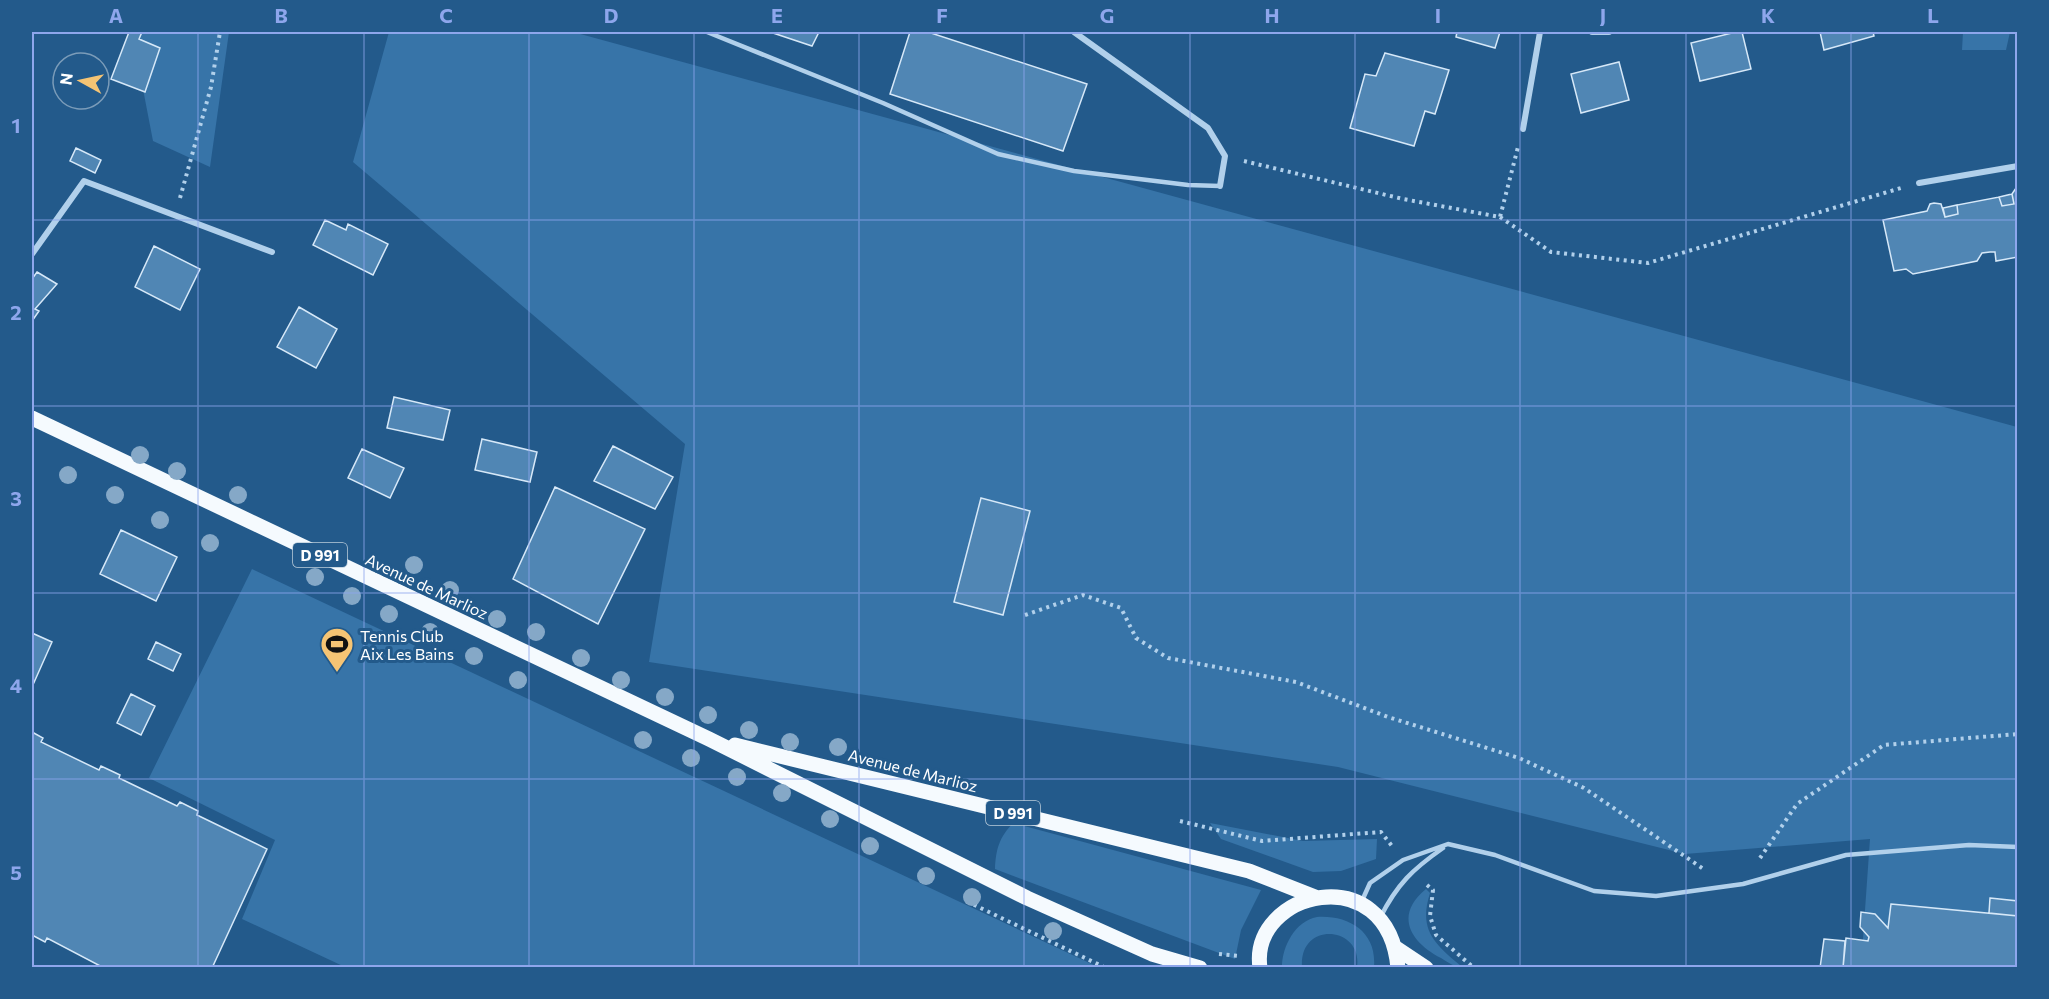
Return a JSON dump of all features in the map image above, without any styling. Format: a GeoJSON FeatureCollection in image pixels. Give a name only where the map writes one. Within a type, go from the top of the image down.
{"type":"FeatureCollection","features":[{"type":"Feature","properties":{"kind":"main road","name":"Avenue de Marlioz"},"geometry":{"type":"LineString","coordinates":[[32,418],[709,739],[1027,898],[1152,954],[1199,967]]}},
{"type":"Feature","properties":{"kind":"main road","name":"Avenue de Marlioz"},"geometry":{"type":"LineString","coordinates":[[709,739],[1248,871],[1315,897]]}},
{"type":"Feature","properties":{"kind":"main road"},"geometry":{"type":"LineString","coordinates":[[1260,968],[1264,940],[1276,920],[1293,905],[1315,897],[1339,896],[1361,903],[1380,918],[1396,948],[1398,968]]}},
{"type":"Feature","properties":{"kind":"main road"},"geometry":{"type":"LineString","coordinates":[[1396,948],[1426,968]]}},
{"type":"Feature","properties":{"kind":"street"},"geometry":{"type":"LineString","coordinates":[[1074,32],[1208,128],[1225,156],[1220,186]]}},
{"type":"Feature","properties":{"kind":"street"},"geometry":{"type":"LineString","coordinates":[[1523,129],[1540,32]]}},
{"type":"Feature","properties":{"kind":"street"},"geometry":{"type":"LineString","coordinates":[[1592,32],[1609,32]]}},
{"type":"Feature","properties":{"kind":"street"},"geometry":{"type":"LineString","coordinates":[[1919,183],[2018,166]]}},
{"type":"Feature","properties":{"kind":"street"},"geometry":{"type":"LineString","coordinates":[[32,254],[84,181],[272,252]]}},
{"type":"Feature","properties":{"kind":"lane"},"geometry":{"type":"LineString","coordinates":[[707,32],[883,103],[998,154],[1074,171],[1188,185],[1220,186]]}},
{"type":"Feature","properties":{"kind":"lane"},"geometry":{"type":"LineString","coordinates":[[1380,918],[1392,894],[1412,870],[1448,844]]}},
{"type":"Feature","properties":{"kind":"lane"},"geometry":{"type":"LineString","coordinates":[[1361,903],[1370,883],[1403,860],[1448,844],[1495,855],[1594,891],[1656,896],[1743,884],[1846,855],[1969,845],[2018,847]]}},
{"type":"Feature","properties":{"kind":"path"},"geometry":{"type":"LineString","coordinates":[[175,216],[211,87],[220,32]]}},
{"type":"Feature","properties":{"kind":"path"},"geometry":{"type":"LineString","coordinates":[[1500,217],[1523,129]]}},
{"type":"Feature","properties":{"kind":"path"},"geometry":{"type":"LineString","coordinates":[[1225,156],[1403,199],[1500,217],[1551,252],[1648,263],[1919,183]]}},
{"type":"Feature","properties":{"kind":"path"},"geometry":{"type":"LineString","coordinates":[[1025,615],[1083,595],[1121,608],[1136,638],[1168,658],[1296,682],[1388,717],[1519,758],[1584,788],[1728,886]]}},
{"type":"Feature","properties":{"kind":"path"},"geometry":{"type":"LineString","coordinates":[[1743,884],[1797,804],[1884,745],[2018,734]]}},
{"type":"Feature","properties":{"kind":"path"},"geometry":{"type":"LineString","coordinates":[[1180,821],[1262,841],[1381,832],[1403,860]]}},
{"type":"Feature","properties":{"kind":"path"},"geometry":{"type":"LineString","coordinates":[[1248,871],[1262,841]]}},
{"type":"Feature","properties":{"kind":"path"},"geometry":{"type":"LineString","coordinates":[[1412,870],[1433,890],[1430,915],[1436,935],[1474,968]]}},
{"type":"Feature","properties":{"kind":"path"},"geometry":{"type":"LineString","coordinates":[[1199,967],[1200,952],[1241,956],[1242,946]]}},
{"type":"Feature","properties":{"kind":"shaded area"},"geometry":{"type":"Polygon","coordinates":[[[132,32],[229,32],[210,167],[153,141],[132,32]]]}},
{"type":"Feature","properties":{"kind":"shaded area"},"geometry":{"type":"Polygon","coordinates":[[[389,32],[573,32],[2017,427],[2017,967],[1861,967],[1870,839],[1685,854],[1338,767],[649,662],[685,444],[353,162],[389,32]]]}},
{"type":"Feature","properties":{"kind":"shaded area"},"geometry":{"type":"Polygon","coordinates":[[[1963,32],[2010,32],[2006,50],[1962,50],[1963,32]]]}},
{"type":"Feature","properties":{"kind":"shaded area","name":"Tennis Club Aix Les Bains"},"geometry":{"type":"Polygon","coordinates":[[[252,569],[1098,967],[345,967],[242,919],[275,840],[149,778],[252,569]]]}},
{"type":"Feature","properties":{"kind":"shaded area"},"geometry":{"type":"Polygon","coordinates":[[[1013,823],[1261,890],[1241,930],[1235,959],[995,869],[999,844],[1013,823]]]}},
{"type":"Feature","properties":{"kind":"shaded area"},"geometry":{"type":"Polygon","coordinates":[[[1210,823],[1303,841],[1377,839],[1376,859],[1341,871],[1313,872],[1221,839],[1210,823]]]}},
{"type":"Feature","properties":{"kind":"shaded area"},"geometry":{"type":"Polygon","coordinates":[[[1426,889],[1430,893],[1426,917],[1431,936],[1462,967],[1451,964],[1430,952],[1414,936],[1410,927],[1410,908],[1426,889]]]}},
{"type":"Feature","properties":{"kind":"shaded area"},"geometry":{"type":"Polygon","coordinates":[[[1317,917],[1340,919],[1359,928],[1371,944],[1374,967],[1357,967],[1356,953],[1351,943],[1331,934],[1310,941],[1304,952],[1302,967],[1282,967],[1284,951],[1291,936],[1302,924],[1317,917]]]}},
{"type":"Feature","properties":{"kind":"building"},"geometry":{"type":"Polygon","coordinates":[[[129,32],[142,32],[139,39],[160,48],[145,92],[111,79],[129,32]]]}},
{"type":"Feature","properties":{"kind":"building"},"geometry":{"type":"Polygon","coordinates":[[[770,32],[819,32],[812,46],[770,32]]]}},
{"type":"Feature","properties":{"kind":"building"},"geometry":{"type":"Polygon","coordinates":[[[910,32],[928,32],[1087,84],[1063,151],[890,94],[910,32]]]}},
{"type":"Feature","properties":{"kind":"building"},"geometry":{"type":"Polygon","coordinates":[[[1457,32],[1500,32],[1495,48],[1456,37],[1457,32]]]}},
{"type":"Feature","properties":{"kind":"building"},"geometry":{"type":"Polygon","coordinates":[[[1742,32],[1751,69],[1700,81],[1691,43],[1742,32]]]}},
{"type":"Feature","properties":{"kind":"building"},"geometry":{"type":"Polygon","coordinates":[[[1820,32],[1873,32],[1874,36],[1824,50],[1820,32]]]}},
{"type":"Feature","properties":{"kind":"building"},"geometry":{"type":"Polygon","coordinates":[[[1385,53],[1449,70],[1435,114],[1425,111],[1414,146],[1350,128],[1365,74],[1376,76],[1385,53]]]}},
{"type":"Feature","properties":{"kind":"building"},"geometry":{"type":"Polygon","coordinates":[[[1619,62],[1629,100],[1581,113],[1571,74],[1619,62]]]}},
{"type":"Feature","properties":{"kind":"building"},"geometry":{"type":"Polygon","coordinates":[[[76,148],[101,160],[95,173],[70,161],[76,148]]]}},
{"type":"Feature","properties":{"kind":"building"},"geometry":{"type":"Polygon","coordinates":[[[2016,188],[2018,257],[1996,261],[1995,252],[1990,252],[1982,253],[1977,261],[1913,274],[1906,269],[1894,271],[1883,220],[1927,211],[1930,204],[1934,203],[1941,204],[1945,217],[1958,214],[1957,205],[1999,197],[2002,206],[2014,204],[2012,194],[2016,188]]]}},
{"type":"Feature","properties":{"kind":"building"},"geometry":{"type":"Polygon","coordinates":[[[2012,194],[2014,204],[2002,206],[1999,197],[2012,194]]]}},
{"type":"Feature","properties":{"kind":"building"},"geometry":{"type":"Polygon","coordinates":[[[1957,205],[1958,214],[1945,217],[1943,208],[1957,205]]]}},
{"type":"Feature","properties":{"kind":"building"},"geometry":{"type":"Polygon","coordinates":[[[325,220],[346,230],[348,224],[388,244],[373,275],[313,245],[325,220]]]}},
{"type":"Feature","properties":{"kind":"building"},"geometry":{"type":"Polygon","coordinates":[[[154,246],[200,269],[180,310],[135,287],[154,246]]]}},
{"type":"Feature","properties":{"kind":"building"},"geometry":{"type":"Polygon","coordinates":[[[37,272],[57,284],[35,309],[39,311],[32,321],[32,279],[37,272]]]}},
{"type":"Feature","properties":{"kind":"building"},"geometry":{"type":"Polygon","coordinates":[[[299,307],[337,329],[316,368],[277,347],[299,307]]]}},
{"type":"Feature","properties":{"kind":"building"},"geometry":{"type":"Polygon","coordinates":[[[394,397],[450,410],[443,440],[387,428],[394,397]]]}},
{"type":"Feature","properties":{"kind":"building"},"geometry":{"type":"Polygon","coordinates":[[[482,439],[537,452],[530,482],[475,470],[482,439]]]}},
{"type":"Feature","properties":{"kind":"building"},"geometry":{"type":"Polygon","coordinates":[[[613,446],[673,477],[655,509],[594,481],[613,446]]]}},
{"type":"Feature","properties":{"kind":"building"},"geometry":{"type":"Polygon","coordinates":[[[362,449],[404,468],[390,498],[348,478],[362,449]]]}},
{"type":"Feature","properties":{"kind":"building"},"geometry":{"type":"Polygon","coordinates":[[[555,487],[645,529],[598,624],[513,579],[555,487]]]}},
{"type":"Feature","properties":{"kind":"building"},"geometry":{"type":"Polygon","coordinates":[[[981,498],[1030,511],[1003,615],[954,602],[981,498]]]}},
{"type":"Feature","properties":{"kind":"building"},"geometry":{"type":"Polygon","coordinates":[[[121,530],[177,557],[156,601],[100,574],[121,530]]]}},
{"type":"Feature","properties":{"kind":"building"},"geometry":{"type":"Polygon","coordinates":[[[32,633],[52,642],[32,687],[32,633]]]}},
{"type":"Feature","properties":{"kind":"building"},"geometry":{"type":"Polygon","coordinates":[[[156,642],[181,654],[173,671],[148,659],[156,642]]]}},
{"type":"Feature","properties":{"kind":"building"},"geometry":{"type":"Polygon","coordinates":[[[131,694],[155,706],[141,735],[117,723],[131,694]]]}},
{"type":"Feature","properties":{"kind":"building"},"geometry":{"type":"Polygon","coordinates":[[[32,732],[43,738],[41,742],[99,770],[101,766],[120,775],[119,778],[177,806],[180,802],[198,811],[197,815],[267,849],[212,968],[104,968],[47,938],[45,942],[32,935],[32,732]]]}},
{"type":"Feature","properties":{"kind":"building"},"geometry":{"type":"Polygon","coordinates":[[[1990,898],[2018,901],[2018,916],[1989,913],[1990,898]]]}},
{"type":"Feature","properties":{"kind":"building"},"geometry":{"type":"Polygon","coordinates":[[[1891,904],[2018,916],[2018,968],[1843,968],[1846,938],[1868,941],[1869,937],[1860,927],[1861,912],[1875,914],[1888,928],[1891,904]]]}},
{"type":"Feature","properties":{"kind":"building"},"geometry":{"type":"Polygon","coordinates":[[[1824,939],[1845,941],[1843,968],[1820,968],[1824,939]]]}},
{"type":"Feature","properties":{"kind":"place","name":"Tennis Club Aix Les Bains"},"geometry":{"type":"Point","coordinates":[337,673]}}]}
